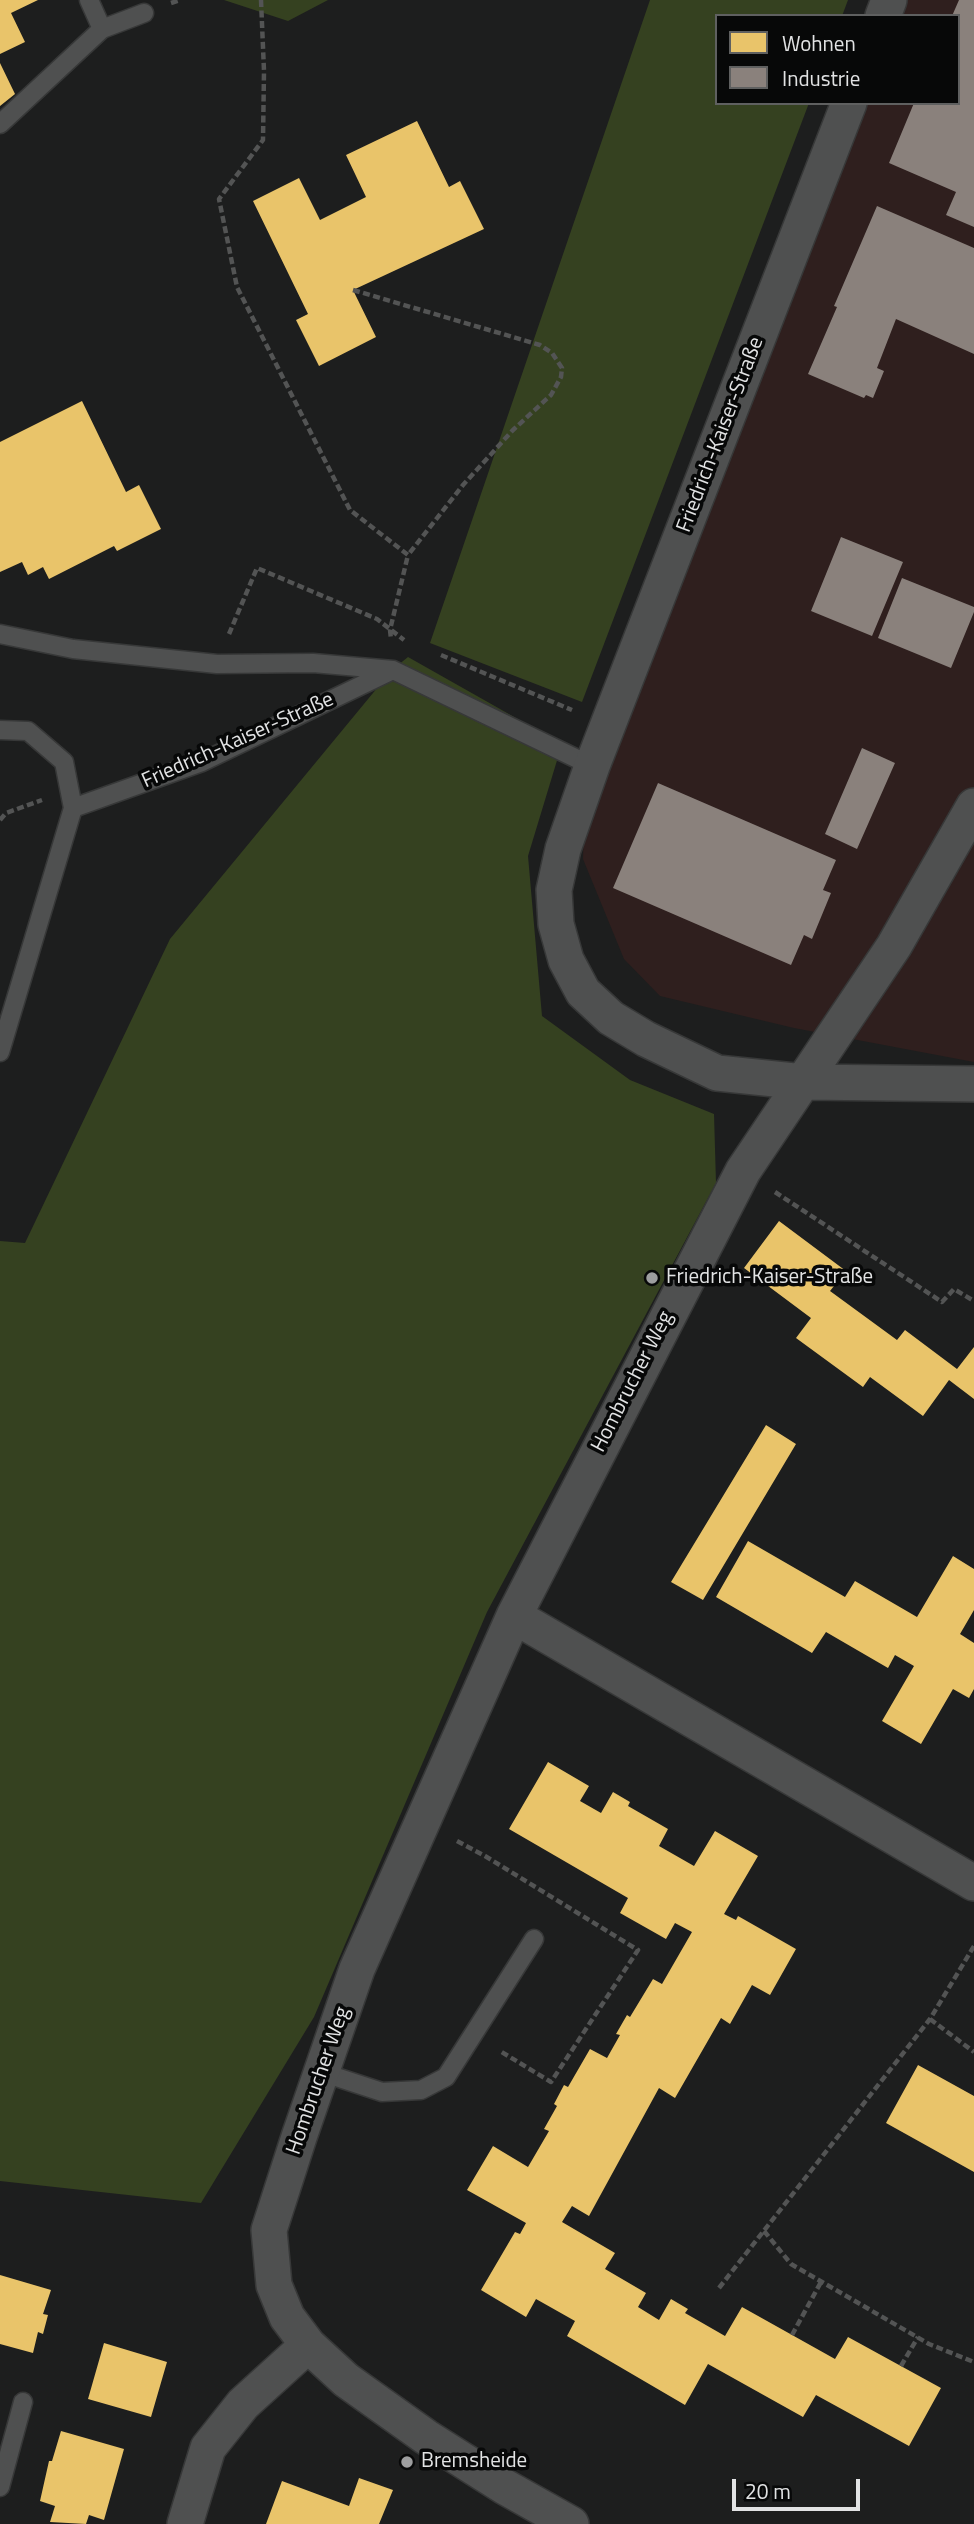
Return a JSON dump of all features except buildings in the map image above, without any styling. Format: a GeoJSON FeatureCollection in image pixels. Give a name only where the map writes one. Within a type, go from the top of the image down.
{"type":"FeatureCollection","features":[{"type":"Feature","properties":{"kind":"street","name":"Friedrich-Kaiser-Straße"},"geometry":{"type":"LineString","coordinates":[[804,1082],[717,1073],[646,1039],[611,1018],[583,992],[566,960],[555,924],[554,890],[563,849],[592,766],[848,105]]}},
{"type":"Feature","properties":{"kind":"street","name":"Hombrucher Weg"},"geometry":{"type":"LineString","coordinates":[[308,2345],[287,2317],[274,2285],[269,2230],[357,1969],[514,1616],[743,1171],[894,946],[974,806]]}},
{"type":"Feature","properties":{"kind":"street"},"geometry":{"type":"LineString","coordinates":[[804,1082],[974,1084]]}},
{"type":"Feature","properties":{"kind":"street"},"geometry":{"type":"LineString","coordinates":[[514,1616],[974,1882]]}},
{"type":"Feature","properties":{"kind":"street"},"geometry":{"type":"LineString","coordinates":[[185,2524],[208,2448],[243,2404],[308,2345],[346,2380],[426,2437],[505,2487],[571,2524]]}},
{"type":"Feature","properties":{"kind":"lane"},"geometry":{"type":"LineString","coordinates":[[89,0],[102,29]]}},
{"type":"Feature","properties":{"kind":"lane"},"geometry":{"type":"LineString","coordinates":[[0,124],[102,29],[144,13]]}},
{"type":"Feature","properties":{"kind":"lane"},"geometry":{"type":"LineString","coordinates":[[0,634],[73,649],[217,664],[313,663],[393,670],[592,766]]}},
{"type":"Feature","properties":{"kind":"lane","name":"Friedrich-Kaiser-Straße"},"geometry":{"type":"LineString","coordinates":[[73,808],[202,762],[393,670]]}},
{"type":"Feature","properties":{"kind":"lane"},"geometry":{"type":"LineString","coordinates":[[0,730],[28,731],[64,762],[73,808],[0,1052]]}},
{"type":"Feature","properties":{"kind":"lane"},"geometry":{"type":"LineString","coordinates":[[321,2072],[382,2092],[421,2090],[446,2077],[534,1939]]}},
{"type":"Feature","properties":{"kind":"lane"},"geometry":{"type":"LineString","coordinates":[[0,2487],[23,2402]]}},
{"type":"Feature","properties":{"kind":"path"},"geometry":{"type":"LineString","coordinates":[[261,0],[263,140],[219,199],[237,287],[350,510],[408,555]]}},
{"type":"Feature","properties":{"kind":"path"},"geometry":{"type":"LineString","coordinates":[[354,290],[541,345],[552,353],[562,368],[561,377],[551,395],[513,430],[463,485],[408,555],[390,631],[393,670]]}},
{"type":"Feature","properties":{"kind":"path"},"geometry":{"type":"LineString","coordinates":[[0,820],[6,813],[47,798],[73,808]]}},
{"type":"Feature","properties":{"kind":"path"},"geometry":{"type":"LineString","coordinates":[[743,1171],[942,1301],[954,1289],[974,1301]]}},
{"type":"Feature","properties":{"kind":"path"},"geometry":{"type":"LineString","coordinates":[[719,2288],[930,2019],[974,1946]]}},
{"type":"Feature","properties":{"kind":"path"},"geometry":{"type":"LineString","coordinates":[[930,2019],[974,2052]]}},
{"type":"Feature","properties":{"kind":"path"},"geometry":{"type":"LineString","coordinates":[[764,2231],[791,2264],[918,2337],[974,2362]]}},
{"type":"Feature","properties":{"kind":"path"},"geometry":{"type":"LineString","coordinates":[[792,2335],[821,2282]]}},
{"type":"Feature","properties":{"kind":"path"},"geometry":{"type":"LineString","coordinates":[[901,2366],[918,2337]]}},
{"type":"Feature","properties":{"kind":"shaded area"},"geometry":{"type":"Polygon","coordinates":[[[885,0],[974,0],[974,1062],[794,1028],[660,996],[624,959],[583,859],[586,740],[836,105],[960,105],[960,14],[879,14],[885,0]]]}},
{"type":"Feature","properties":{"kind":"green space"},"geometry":{"type":"Polygon","coordinates":[[[224,0],[328,0],[288,21],[224,0]]]}},
{"type":"Feature","properties":{"kind":"green space"},"geometry":{"type":"Polygon","coordinates":[[[650,0],[848,0],[843,14],[715,14],[715,105],[808,105],[582,702],[430,643],[650,0]]]}},
{"type":"Feature","properties":{"kind":"green space"},"geometry":{"type":"Polygon","coordinates":[[[408,657],[562,744],[528,856],[542,1016],[630,1080],[714,1114],[716,1183],[487,1612],[314,2017],[201,2203],[0,2181],[0,1241],[25,1243],[170,939],[392,670],[408,657]]]}},
{"type":"Feature","properties":{"kind":"place","name":"Friedrich-Kaiser-Straße"},"geometry":{"type":"Point","coordinates":[652,1278]}},
{"type":"Feature","properties":{"kind":"place","name":"Bremsheide"},"geometry":{"type":"Point","coordinates":[407,2462]}}]}
